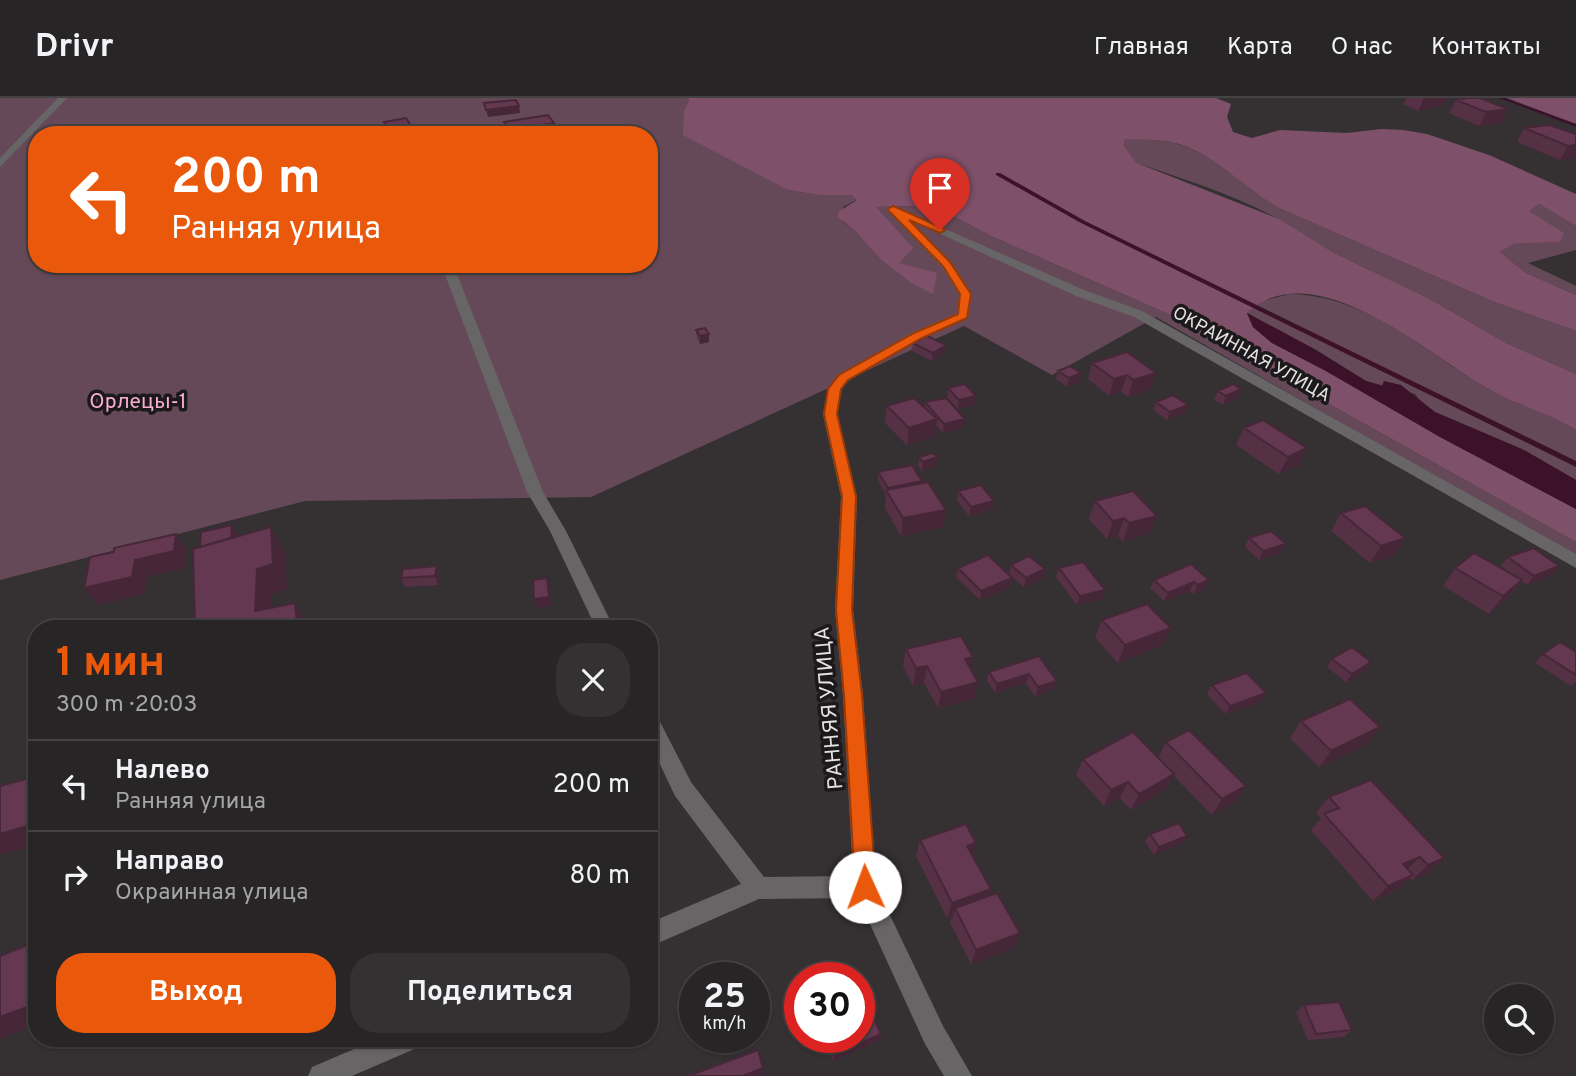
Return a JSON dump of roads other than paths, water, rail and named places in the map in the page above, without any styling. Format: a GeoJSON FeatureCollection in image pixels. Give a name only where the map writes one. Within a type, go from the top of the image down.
{"type":"FeatureCollection","features":[{"type":"Feature","properties":{"kind":"street"},"geometry":{"type":"LineString","coordinates":[[36,126],[63,98]]}},
{"type":"Feature","properties":{"kind":"street"},"geometry":{"type":"LineString","coordinates":[[0,163],[28,134]]}},
{"type":"Feature","properties":{"kind":"street","name":"ОКРАИННАЯ УЛИЦА"},"geometry":{"type":"LineString","coordinates":[[893,209],[1080,293],[1138,314],[1576,562]]}},
{"type":"Feature","properties":{"kind":"street","name":"РАННЯЯ УЛИЦА"},"geometry":{"type":"LineString","coordinates":[[893,209],[947,265],[965,294],[963,315],[907,341],[843,378],[835,389],[830,414],[849,496],[844,610],[854,709],[865,887],[934,1035],[959,1076]]}},
{"type":"Feature","properties":{"kind":"street"},"geometry":{"type":"LineString","coordinates":[[450,273],[535,492],[558,531],[601,620]]}},
{"type":"Feature","properties":{"kind":"street"},"geometry":{"type":"LineString","coordinates":[[658,739],[682,789],[758,888]]}},
{"type":"Feature","properties":{"kind":"street"},"geometry":{"type":"LineString","coordinates":[[658,931],[758,888],[865,887]]}},
{"type":"Feature","properties":{"kind":"street"},"geometry":{"type":"LineString","coordinates":[[321,1076],[389,1047]]}},
{"type":"Feature","properties":{"kind":"waterway"},"geometry":{"type":"LineString","coordinates":[[1501,98],[1576,126]]}},
{"type":"Feature","properties":{"kind":"waterway"},"geometry":{"type":"LineString","coordinates":[[998,174],[1083,222],[1576,464]]}},
{"type":"Feature","properties":{"kind":"park label","name":"Орлецы-1"},"geometry":{"type":"Point","coordinates":[138,402]}}]}
